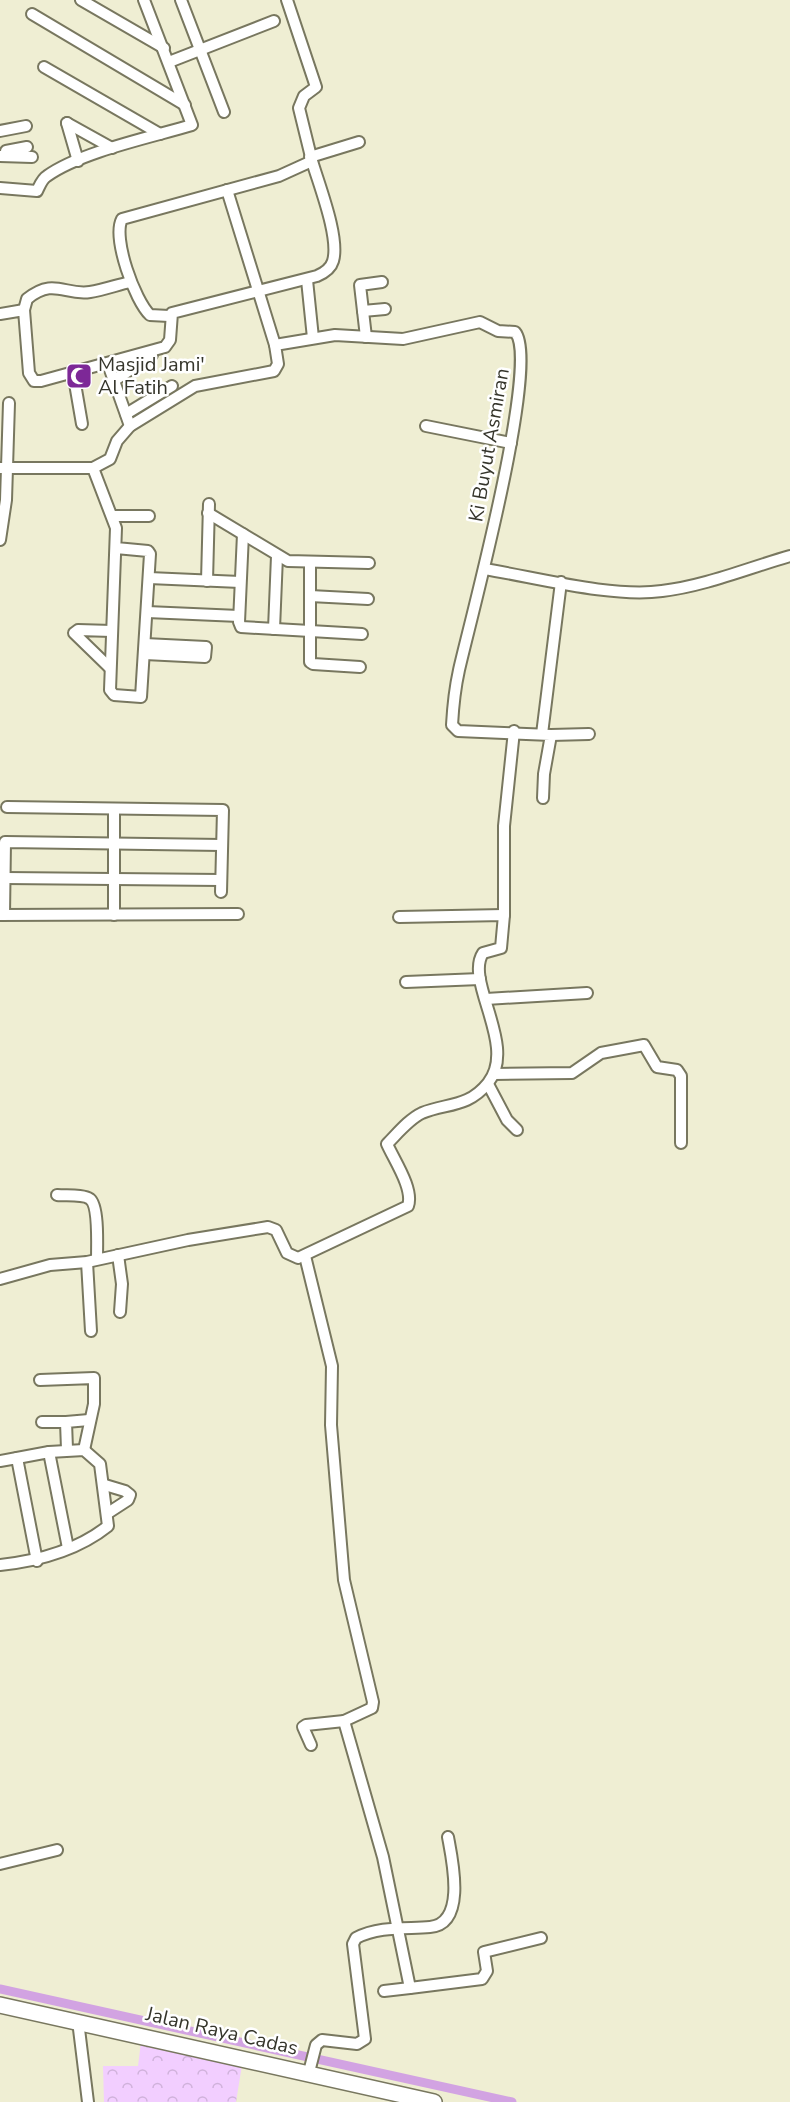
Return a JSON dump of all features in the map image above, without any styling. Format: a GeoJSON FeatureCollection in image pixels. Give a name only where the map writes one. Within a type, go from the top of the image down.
{"type":"FeatureCollection","features":[{"type":"Feature","properties":{"kind":"street"},"geometry":{"type":"LineString","coordinates":[[0,188],[37,191],[46,176],[78,161],[112,148],[192,125],[144,0]]}},
{"type":"Feature","properties":{"kind":"street"},"geometry":{"type":"LineString","coordinates":[[182,0],[224,112]]}},
{"type":"Feature","properties":{"kind":"street"},"geometry":{"type":"LineString","coordinates":[[287,0],[316,87],[304,96],[299,108],[311,159],[332,234],[333,262],[327,270],[307,280],[259,290],[170,315],[150,315],[144,309],[130,282],[120,236],[122,219],[279,176],[311,159],[358,142]]}},
{"type":"Feature","properties":{"kind":"street"},"geometry":{"type":"LineString","coordinates":[[88,2],[164,49]]}},
{"type":"Feature","properties":{"kind":"street"},"geometry":{"type":"LineString","coordinates":[[32,14],[185,105]]}},
{"type":"Feature","properties":{"kind":"street"},"geometry":{"type":"LineString","coordinates":[[169,62],[273,21]]}},
{"type":"Feature","properties":{"kind":"street"},"geometry":{"type":"LineString","coordinates":[[44,67],[160,134]]}},
{"type":"Feature","properties":{"kind":"street"},"geometry":{"type":"LineString","coordinates":[[78,161],[67,123],[112,148]]}},
{"type":"Feature","properties":{"kind":"street"},"geometry":{"type":"LineString","coordinates":[[0,130],[26,126]]}},
{"type":"Feature","properties":{"kind":"street"},"geometry":{"type":"LineString","coordinates":[[0,154],[30,152]]}},
{"type":"Feature","properties":{"kind":"street"},"geometry":{"type":"LineString","coordinates":[[4,467],[93,468],[110,459],[117,441],[130,426],[195,386],[274,371],[278,364],[275,345],[227,190]]}},
{"type":"Feature","properties":{"kind":"street"},"geometry":{"type":"LineString","coordinates":[[307,280],[313,338]]}},
{"type":"Feature","properties":{"kind":"street"},"geometry":{"type":"LineString","coordinates":[[130,282],[85,293],[61,287],[46,289],[27,300],[23,310],[31,378],[41,381],[158,350],[169,345],[170,315]]}},
{"type":"Feature","properties":{"kind":"street"},"geometry":{"type":"LineString","coordinates":[[366,337],[360,285],[382,282]]}},
{"type":"Feature","properties":{"kind":"street"},"geometry":{"type":"LineString","coordinates":[[363,311],[385,309]]}},
{"type":"Feature","properties":{"kind":"street"},"geometry":{"type":"LineString","coordinates":[[0,314],[23,310]]}},
{"type":"Feature","properties":{"kind":"street","name":"Ki Buyut Asmiran"},"geometry":{"type":"LineString","coordinates":[[275,345],[335,335],[403,339],[480,322],[498,331],[515,332],[521,341],[522,357],[511,442],[459,671],[452,725],[458,732],[589,734]]}},
{"type":"Feature","properties":{"kind":"street"},"geometry":{"type":"LineString","coordinates":[[112,382],[158,350]]}},
{"type":"Feature","properties":{"kind":"street"},"geometry":{"type":"LineString","coordinates":[[108,364],[112,382],[130,426]]}},
{"type":"Feature","properties":{"kind":"street"},"geometry":{"type":"LineString","coordinates":[[73,372],[82,424]]}},
{"type":"Feature","properties":{"kind":"street"},"geometry":{"type":"LineString","coordinates":[[126,414],[172,386]]}},
{"type":"Feature","properties":{"kind":"street"},"geometry":{"type":"LineString","coordinates":[[0,540],[9,403]]}},
{"type":"Feature","properties":{"kind":"street"},"geometry":{"type":"LineString","coordinates":[[426,426],[511,442]]}},
{"type":"Feature","properties":{"kind":"street"},"geometry":{"type":"LineString","coordinates":[[93,468],[114,516],[116,548],[110,668],[111,692],[142,696],[149,552],[116,548]]}},
{"type":"Feature","properties":{"kind":"street"},"geometry":{"type":"LineString","coordinates":[[207,581],[208,508],[243,534],[292,562],[369,563]]}},
{"type":"Feature","properties":{"kind":"street"},"geometry":{"type":"LineString","coordinates":[[114,516],[149,516]]}},
{"type":"Feature","properties":{"kind":"street"},"geometry":{"type":"LineString","coordinates":[[243,534],[239,616],[239,624],[243,628],[362,633]]}},
{"type":"Feature","properties":{"kind":"street"},"geometry":{"type":"LineString","coordinates":[[274,629],[278,556]]}},
{"type":"Feature","properties":{"kind":"street"},"geometry":{"type":"LineString","coordinates":[[484,569],[607,589],[661,591],[790,556]]}},
{"type":"Feature","properties":{"kind":"street"},"geometry":{"type":"LineString","coordinates":[[310,562],[311,664],[360,667]]}},
{"type":"Feature","properties":{"kind":"street"},"geometry":{"type":"LineString","coordinates":[[149,578],[240,582]]}},
{"type":"Feature","properties":{"kind":"street"},"geometry":{"type":"LineString","coordinates":[[543,798],[546,734],[561,582]]}},
{"type":"Feature","properties":{"kind":"street"},"geometry":{"type":"LineString","coordinates":[[310,596],[368,599]]}},
{"type":"Feature","properties":{"kind":"street"},"geometry":{"type":"LineString","coordinates":[[147,612],[239,616]]}},
{"type":"Feature","properties":{"kind":"street"},"geometry":{"type":"LineString","coordinates":[[110,668],[74,632],[112,631]]}},
{"type":"Feature","properties":{"kind":"street"},"geometry":{"type":"LineString","coordinates":[[0,1279],[50,1265],[92,1260],[268,1227],[276,1230],[291,1256],[305,1256],[408,1206],[410,1200],[405,1184],[387,1144],[421,1113],[462,1104],[491,1079],[496,1068],[493,1022],[480,979],[481,955],[501,948],[504,915],[504,826],[514,732]]}},
{"type":"Feature","properties":{"kind":"street"},"geometry":{"type":"LineString","coordinates":[[5,878],[114,879],[221,886],[223,810],[7,807]]}},
{"type":"Feature","properties":{"kind":"street"},"geometry":{"type":"LineString","coordinates":[[114,809],[114,915]]}},
{"type":"Feature","properties":{"kind":"street"},"geometry":{"type":"LineString","coordinates":[[222,845],[5,842],[2,915],[238,914]]}},
{"type":"Feature","properties":{"kind":"street"},"geometry":{"type":"LineString","coordinates":[[399,917],[504,915]]}},
{"type":"Feature","properties":{"kind":"street"},"geometry":{"type":"LineString","coordinates":[[406,982],[480,979]]}},
{"type":"Feature","properties":{"kind":"street"},"geometry":{"type":"LineString","coordinates":[[486,999],[587,993]]}},
{"type":"Feature","properties":{"kind":"street"},"geometry":{"type":"LineString","coordinates":[[491,1079],[572,1073],[601,1053],[644,1045],[649,1049],[657,1067],[677,1070],[681,1076],[681,1143]]}},
{"type":"Feature","properties":{"kind":"street"},"geometry":{"type":"LineString","coordinates":[[491,1079],[507,1120],[517,1131]]}},
{"type":"Feature","properties":{"kind":"street"},"geometry":{"type":"LineString","coordinates":[[57,1195],[88,1198],[96,1214],[92,1260],[91,1331]]}},
{"type":"Feature","properties":{"kind":"street"},"geometry":{"type":"LineString","coordinates":[[118,1255],[122,1284],[120,1312]]}},
{"type":"Feature","properties":{"kind":"street"},"geometry":{"type":"LineString","coordinates":[[305,1256],[332,1366],[331,1425],[344,1580],[373,1702],[372,1708],[344,1721],[303,1727],[311,1745]]}},
{"type":"Feature","properties":{"kind":"street"},"geometry":{"type":"LineString","coordinates":[[40,1380],[94,1378],[94,1404],[84,1450]]}},
{"type":"Feature","properties":{"kind":"street"},"geometry":{"type":"LineString","coordinates":[[42,1422],[89,1420]]}},
{"type":"Feature","properties":{"kind":"street"},"geometry":{"type":"LineString","coordinates":[[66,1422],[67,1449]]}},
{"type":"Feature","properties":{"kind":"street"},"geometry":{"type":"LineString","coordinates":[[0,1461],[67,1449],[84,1450],[103,1468],[108,1513],[107,1527],[68,1548],[37,1561],[0,1565]]}},
{"type":"Feature","properties":{"kind":"street"},"geometry":{"type":"LineString","coordinates":[[50,1452],[68,1548]]}},
{"type":"Feature","properties":{"kind":"street"},"geometry":{"type":"LineString","coordinates":[[17,1458],[37,1561]]}},
{"type":"Feature","properties":{"kind":"street"},"geometry":{"type":"LineString","coordinates":[[105,1485],[125,1491],[130,1495],[128,1500],[108,1513]]}},
{"type":"Feature","properties":{"kind":"street"},"geometry":{"type":"LineString","coordinates":[[344,1721],[370,1806],[400,1927],[410,1988]]}},
{"type":"Feature","properties":{"kind":"street"},"geometry":{"type":"LineString","coordinates":[[310,2070],[315,2050],[322,2040],[357,2044],[365,2038],[354,1941],[360,1936],[400,1927],[432,1927],[446,1917],[454,1900],[455,1885],[447,1837]]}},
{"type":"Feature","properties":{"kind":"street"},"geometry":{"type":"LineString","coordinates":[[0,1864],[57,1850]]}},
{"type":"Feature","properties":{"kind":"street"},"geometry":{"type":"LineString","coordinates":[[384,1991],[482,1979],[487,1971],[484,1952],[541,1938]]}},
{"type":"Feature","properties":{"kind":"street","name":"Jalan Raya Cadas"},"geometry":{"type":"LineString","coordinates":[[0,2005],[310,2070],[434,2102]]}},
{"type":"Feature","properties":{"kind":"street"},"geometry":{"type":"LineString","coordinates":[[78,2021],[88,2102]]}},
{"type":"Feature","properties":{"kind":"green space"},"geometry":{"type":"Polygon","coordinates":[[[141,2042],[242,2065],[236,2102],[104,2102],[103,2066],[138,2066],[141,2042]]]}},
{"type":"Feature","properties":{"kind":"waterway"},"geometry":{"type":"LineString","coordinates":[[0,1989],[512,2102]]}},
{"type":"Feature","properties":{"kind":"place","name":"Masjid Jami' Al Fatih"},"geometry":{"type":"Point","coordinates":[79,376]}}]}
